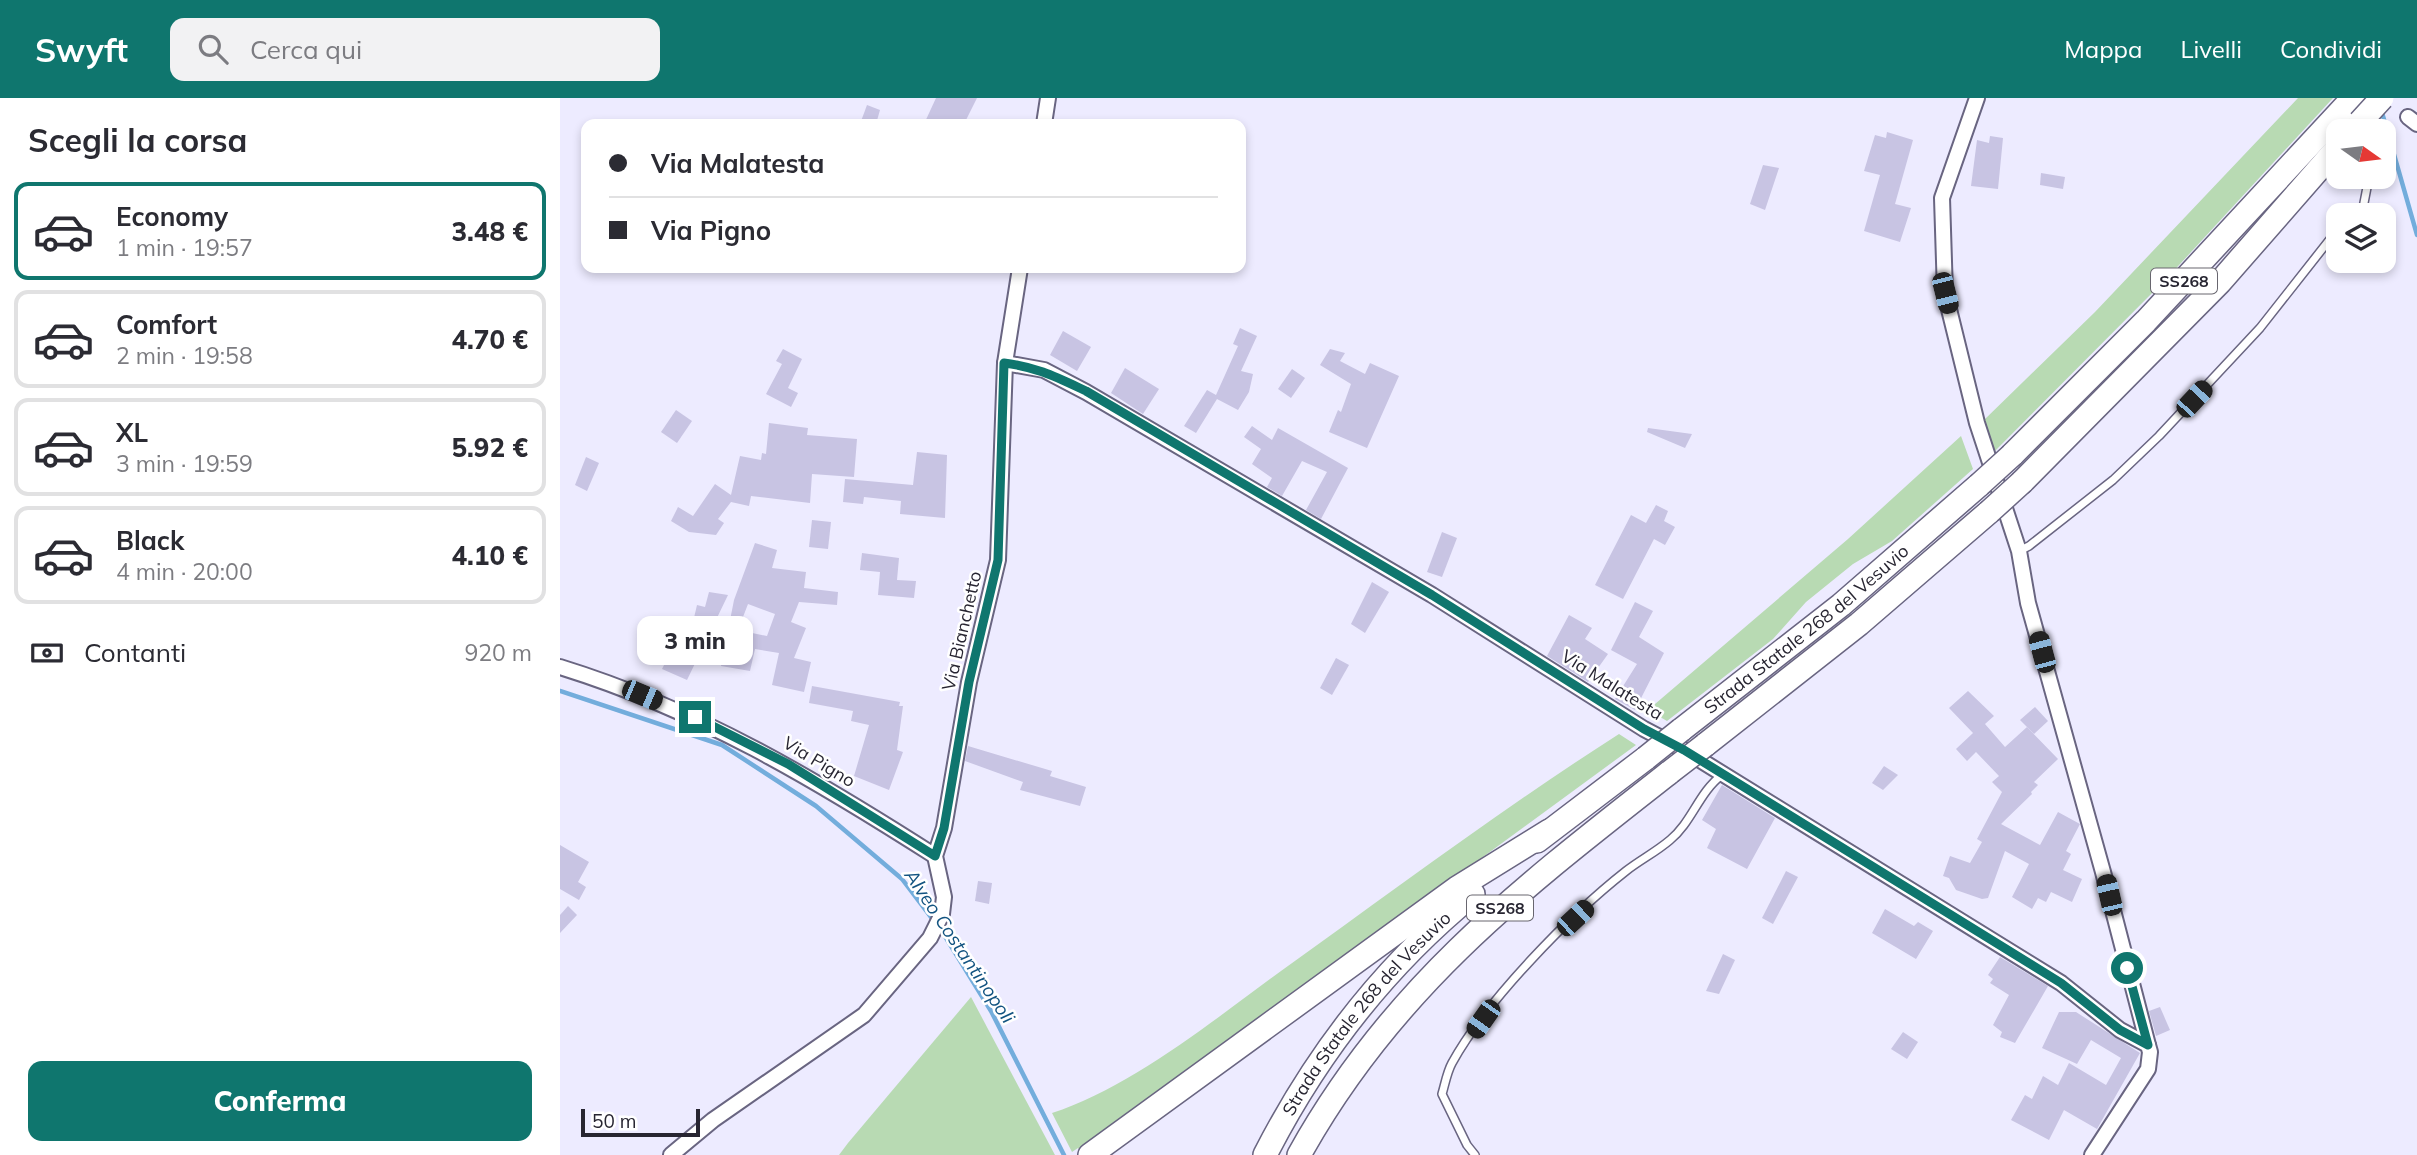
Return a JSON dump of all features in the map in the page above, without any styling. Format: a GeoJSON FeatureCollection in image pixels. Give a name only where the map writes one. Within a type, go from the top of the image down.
{"type":"FeatureCollection","features":[{"type":"Feature","properties":{"kind":"highway"},"geometry":{"type":"LineString","coordinates":[[2366,119],[2382,98]]}},
{"type":"Feature","properties":{"kind":"highway","name":"Strada Statale 268 del Vesuvio"},"geometry":{"type":"LineString","coordinates":[[1265,1155],[1326,1052],[1403,957],[1447,915],[1549,831],[1860,590],[1979,485],[2146,321],[2354,99]]}},
{"type":"Feature","properties":{"kind":"highway","name":"Strada Statale 268 del Vesuvio"},"geometry":{"type":"LineString","coordinates":[[1299,1155],[1353,1068],[1389,1021],[1465,939],[1544,870],[1860,624],[1989,512],[2220,282],[2326,161]]}},
{"type":"Feature","properties":{"kind":"highway"},"geometry":{"type":"LineString","coordinates":[[1090,1155],[1457,888],[1549,831]]}},
{"type":"Feature","properties":{"kind":"highway"},"geometry":{"type":"LineString","coordinates":[[1315,1155],[1353,1068]]}},
{"type":"Feature","properties":{"kind":"street"},"geometry":{"type":"LineString","coordinates":[[1045,119],[1048,98]]}},
{"type":"Feature","properties":{"kind":"street"},"geometry":{"type":"LineString","coordinates":[[1977,98],[1942,198],[1942,273],[1977,423],[2019,551],[2028,603],[2150,1052],[2148,1069],[2092,1155]]}},
{"type":"Feature","properties":{"kind":"street","name":"Via Bianchetto"},"geometry":{"type":"LineString","coordinates":[[671,1155],[713,1120],[798,1064],[864,1015],[930,938],[942,914],[944,897],[935,856],[944,828],[969,682],[998,560],[1004,363],[1019,273]]}},
{"type":"Feature","properties":{"kind":"street","name":"Via Malatesta"},"geometry":{"type":"LineString","coordinates":[[1004,363],[1044,370],[1086,391],[1432,595],[1644,729],[2061,983],[2120,1030],[2148,1045]]}},
{"type":"Feature","properties":{"kind":"street","name":"Via Pigno"},"geometry":{"type":"LineString","coordinates":[[560,667],[642,695],[750,744],[935,856]]}},
{"type":"Feature","properties":{"kind":"lane"},"geometry":{"type":"LineString","coordinates":[[2354,99],[2357,119]]}},
{"type":"Feature","properties":{"kind":"lane"},"geometry":{"type":"LineString","coordinates":[[2019,551],[2113,480],[2159,436],[2260,328],[2326,244]]}},
{"type":"Feature","properties":{"kind":"lane"},"geometry":{"type":"LineString","coordinates":[[1475,1155],[1467,1145],[1442,1094],[1451,1065],[1483,1019],[1541,949],[1625,872],[1671,839],[1690,817],[1709,784],[1722,775]]}},
{"type":"Feature","properties":{"kind":"green space"},"geometry":{"type":"Polygon","coordinates":[[[2298,98],[2333,98],[2168,277],[1993,453],[1983,421],[2095,312],[2298,98]]]}},
{"type":"Feature","properties":{"kind":"green space"},"geometry":{"type":"Polygon","coordinates":[[[1961,436],[1973,469],[1892,541],[1853,564],[1806,602],[1773,639],[1667,721],[1648,710],[1848,539],[1961,436]]]}},
{"type":"Feature","properties":{"kind":"green space"},"geometry":{"type":"Polygon","coordinates":[[[1619,734],[1636,745],[1081,1151],[1078,1148],[1072,1152],[1052,1113],[1111,1087],[1171,1051],[1491,820],[1619,734]]]}},
{"type":"Feature","properties":{"kind":"green space"},"geometry":{"type":"Polygon","coordinates":[[[971,997],[1055,1155],[839,1155],[848,1143],[971,997]]]}},
{"type":"Feature","properties":{"kind":"building"},"geometry":{"type":"Polygon","coordinates":[[[936,98],[977,98],[966,119],[926,119],[936,98]]]}},
{"type":"Feature","properties":{"kind":"building"},"geometry":{"type":"Polygon","coordinates":[[[867,105],[880,110],[877,119],[862,119],[867,105]]]}},
{"type":"Feature","properties":{"kind":"building"},"geometry":{"type":"Polygon","coordinates":[[[1887,132],[1913,140],[1895,204],[1911,208],[1900,242],[1864,231],[1880,175],[1864,171],[1875,135],[1886,138],[1887,132]]]}},
{"type":"Feature","properties":{"kind":"building"},"geometry":{"type":"Polygon","coordinates":[[[1990,136],[2003,138],[1998,189],[1971,186],[1977,140],[1989,143],[1990,136]]]}},
{"type":"Feature","properties":{"kind":"building"},"geometry":{"type":"Polygon","coordinates":[[[1763,165],[1779,168],[1765,210],[1750,204],[1763,165]]]}},
{"type":"Feature","properties":{"kind":"building"},"geometry":{"type":"Polygon","coordinates":[[[2041,173],[2065,177],[2063,189],[2040,185],[2041,173]]]}},
{"type":"Feature","properties":{"kind":"building"},"geometry":{"type":"Polygon","coordinates":[[[1240,328],[1257,336],[1241,371],[1253,374],[1249,392],[1238,410],[1217,399],[1196,433],[1184,426],[1207,390],[1216,395],[1238,346],[1233,344],[1240,328]]]}},
{"type":"Feature","properties":{"kind":"building"},"geometry":{"type":"Polygon","coordinates":[[[1063,331],[1091,347],[1077,371],[1050,355],[1063,331]]]}},
{"type":"Feature","properties":{"kind":"building"},"geometry":{"type":"Polygon","coordinates":[[[783,349],[802,359],[788,388],[798,393],[791,407],[766,394],[782,364],[776,361],[783,349]]]}},
{"type":"Feature","properties":{"kind":"building"},"geometry":{"type":"Polygon","coordinates":[[[1330,349],[1345,353],[1340,361],[1365,374],[1370,363],[1399,376],[1367,448],[1329,432],[1338,410],[1341,412],[1351,384],[1320,365],[1330,349]]]}},
{"type":"Feature","properties":{"kind":"building"},"geometry":{"type":"Polygon","coordinates":[[[1125,368],[1159,389],[1143,414],[1111,393],[1125,368]]]}},
{"type":"Feature","properties":{"kind":"building"},"geometry":{"type":"Polygon","coordinates":[[[1292,369],[1305,378],[1291,398],[1278,389],[1292,369]]]}},
{"type":"Feature","properties":{"kind":"building"},"geometry":{"type":"Polygon","coordinates":[[[676,410],[692,421],[677,443],[661,432],[676,410]]]}},
{"type":"Feature","properties":{"kind":"building"},"geometry":{"type":"Polygon","coordinates":[[[769,423],[808,428],[807,435],[857,439],[854,477],[812,474],[810,503],[751,496],[749,506],[731,502],[718,519],[724,523],[716,535],[689,532],[671,521],[678,507],[693,516],[715,484],[731,495],[740,456],[761,460],[762,453],[766,454],[769,423]]]}},
{"type":"Feature","properties":{"kind":"building"},"geometry":{"type":"Polygon","coordinates":[[[1252,426],[1272,440],[1278,428],[1348,468],[1321,519],[1306,510],[1327,472],[1302,461],[1282,496],[1267,487],[1272,478],[1252,464],[1261,449],[1244,437],[1252,426]]]}},
{"type":"Feature","properties":{"kind":"building"},"geometry":{"type":"Polygon","coordinates":[[[1648,428],[1692,434],[1685,448],[1647,432],[1648,428]]]}},
{"type":"Feature","properties":{"kind":"building"},"geometry":{"type":"Polygon","coordinates":[[[917,452],[947,455],[945,518],[900,514],[901,501],[864,497],[863,504],[843,502],[845,479],[913,485],[917,452]]]}},
{"type":"Feature","properties":{"kind":"building"},"geometry":{"type":"Polygon","coordinates":[[[586,457],[599,463],[587,491],[575,485],[586,457]]]}},
{"type":"Feature","properties":{"kind":"building"},"geometry":{"type":"Polygon","coordinates":[[[1656,505],[1668,511],[1664,521],[1675,527],[1665,545],[1654,539],[1623,599],[1595,585],[1631,515],[1646,523],[1656,505]]]}},
{"type":"Feature","properties":{"kind":"building"},"geometry":{"type":"Polygon","coordinates":[[[812,520],[831,522],[828,549],[809,547],[812,520]]]}},
{"type":"Feature","properties":{"kind":"building"},"geometry":{"type":"Polygon","coordinates":[[[1442,532],[1457,538],[1442,577],[1427,572],[1442,532]]]}},
{"type":"Feature","properties":{"kind":"building"},"geometry":{"type":"Polygon","coordinates":[[[755,543],[777,550],[772,568],[806,572],[804,588],[838,592],[837,605],[799,602],[791,622],[806,628],[794,658],[811,662],[804,692],[772,685],[779,653],[755,649],[750,671],[721,666],[734,600],[755,543]],[[748,604],[738,630],[767,636],[775,614],[748,604]]]}},
{"type":"Feature","properties":{"kind":"building"},"geometry":{"type":"Polygon","coordinates":[[[862,553],[899,558],[897,580],[916,581],[914,598],[878,595],[880,572],[860,570],[862,553]]]}},
{"type":"Feature","properties":{"kind":"building"},"geometry":{"type":"Polygon","coordinates":[[[1372,582],[1389,592],[1365,633],[1351,624],[1372,582]]]}},
{"type":"Feature","properties":{"kind":"building"},"geometry":{"type":"Polygon","coordinates":[[[709,592],[728,595],[714,624],[705,622],[696,646],[702,649],[687,680],[662,669],[665,663],[662,661],[675,632],[689,639],[697,605],[705,607],[709,592]]]}},
{"type":"Feature","properties":{"kind":"building"},"geometry":{"type":"Polygon","coordinates":[[[1635,602],[1653,611],[1639,637],[1664,653],[1635,710],[1615,699],[1637,664],[1611,650],[1635,602]]]}},
{"type":"Feature","properties":{"kind":"building"},"geometry":{"type":"Polygon","coordinates":[[[1569,615],[1592,628],[1585,639],[1608,654],[1588,682],[1547,656],[1569,615]]]}},
{"type":"Feature","properties":{"kind":"building"},"geometry":{"type":"Polygon","coordinates":[[[1336,658],[1349,665],[1332,695],[1320,688],[1336,658]]]}},
{"type":"Feature","properties":{"kind":"building"},"geometry":{"type":"Polygon","coordinates":[[[812,686],[900,702],[899,706],[903,706],[897,750],[903,752],[889,790],[854,776],[869,725],[851,721],[853,711],[809,703],[812,686]]]}},
{"type":"Feature","properties":{"kind":"building"},"geometry":{"type":"Polygon","coordinates":[[[1968,691],[1994,716],[1985,724],[2005,747],[2027,727],[2058,759],[2034,782],[2038,785],[2032,794],[2001,824],[2040,845],[2058,812],[2080,824],[2066,851],[2071,854],[2063,870],[2082,879],[2072,902],[2051,892],[2046,902],[2038,898],[2032,909],[2012,897],[2029,864],[2005,851],[1988,898],[1982,899],[1956,890],[1949,878],[1943,876],[1950,856],[1970,863],[1982,842],[1977,839],[2002,792],[1992,782],[1999,776],[1976,752],[1967,761],[1956,749],[1973,733],[1949,708],[1968,691]]]}},
{"type":"Feature","properties":{"kind":"building"},"geometry":{"type":"Polygon","coordinates":[[[2035,707],[2048,721],[2034,734],[2020,720],[2035,707]]]}},
{"type":"Feature","properties":{"kind":"building"},"geometry":{"type":"Polygon","coordinates":[[[968,746],[1052,771],[1050,776],[1086,787],[1080,806],[1020,790],[1023,782],[965,761],[968,746]]]}},
{"type":"Feature","properties":{"kind":"building"},"geometry":{"type":"Polygon","coordinates":[[[1884,766],[1898,775],[1883,790],[1872,783],[1884,766]]]}},
{"type":"Feature","properties":{"kind":"building"},"geometry":{"type":"Polygon","coordinates":[[[1722,785],[1775,818],[1747,869],[1707,848],[1716,829],[1702,820],[1722,785]]]}},
{"type":"Feature","properties":{"kind":"building"},"geometry":{"type":"Polygon","coordinates":[[[560,845],[589,862],[578,882],[586,887],[579,900],[560,889],[560,845]]]}},
{"type":"Feature","properties":{"kind":"building"},"geometry":{"type":"Polygon","coordinates":[[[1786,871],[1798,877],[1773,924],[1762,918],[1786,871]]]}},
{"type":"Feature","properties":{"kind":"building"},"geometry":{"type":"Polygon","coordinates":[[[978,881],[992,883],[989,904],[975,901],[978,881]]]}},
{"type":"Feature","properties":{"kind":"building"},"geometry":{"type":"Polygon","coordinates":[[[568,906],[577,915],[560,933],[560,915],[568,906]]]}},
{"type":"Feature","properties":{"kind":"building"},"geometry":{"type":"Polygon","coordinates":[[[1885,909],[1914,926],[1918,922],[1933,931],[1916,959],[1872,933],[1885,909]]]}},
{"type":"Feature","properties":{"kind":"building"},"geometry":{"type":"Polygon","coordinates":[[[1723,954],[1735,960],[1719,994],[1706,991],[1723,954]]]}},
{"type":"Feature","properties":{"kind":"building"},"geometry":{"type":"Polygon","coordinates":[[[2000,957],[2048,986],[2015,1043],[2000,1037],[2002,1032],[1993,1025],[2009,995],[1990,983],[1993,979],[1988,975],[2000,957]]]}},
{"type":"Feature","properties":{"kind":"building"},"geometry":{"type":"Polygon","coordinates":[[[2160,1007],[2170,1030],[2156,1036],[2149,1011],[2160,1007]]]}},
{"type":"Feature","properties":{"kind":"building"},"geometry":{"type":"Polygon","coordinates":[[[2059,1012],[2076,1012],[2140,1053],[2097,1129],[2064,1110],[2049,1140],[2011,1120],[2025,1095],[2032,1099],[2043,1076],[2058,1085],[2069,1063],[2106,1085],[2121,1058],[2091,1040],[2077,1064],[2042,1048],[2059,1012]]]}},
{"type":"Feature","properties":{"kind":"building"},"geometry":{"type":"Polygon","coordinates":[[[1903,1032],[1918,1042],[1907,1059],[1891,1049],[1903,1032]]]}},
{"type":"Feature","properties":{"kind":"waterway"},"geometry":{"type":"LineString","coordinates":[[2381,109],[2417,235]]}},
{"type":"Feature","properties":{"kind":"waterway","name":"Alveo Costantinopoli"},"geometry":{"type":"LineString","coordinates":[[560,691],[722,745],[816,806],[902,879],[943,933],[991,1011],[1064,1155]]}},
{"type":"Feature","properties":{"kind":"route"},"geometry":{"type":"LineString","coordinates":[[695,717],[788,764],[935,856],[944,828],[956,740],[998,560],[1003,480],[1004,363],[1024,366],[1044,370],[1086,391],[1432,595],[1644,729],[1684,750],[1766,804],[2061,983],[2120,1030],[2148,1045],[2127,968]]}}]}
